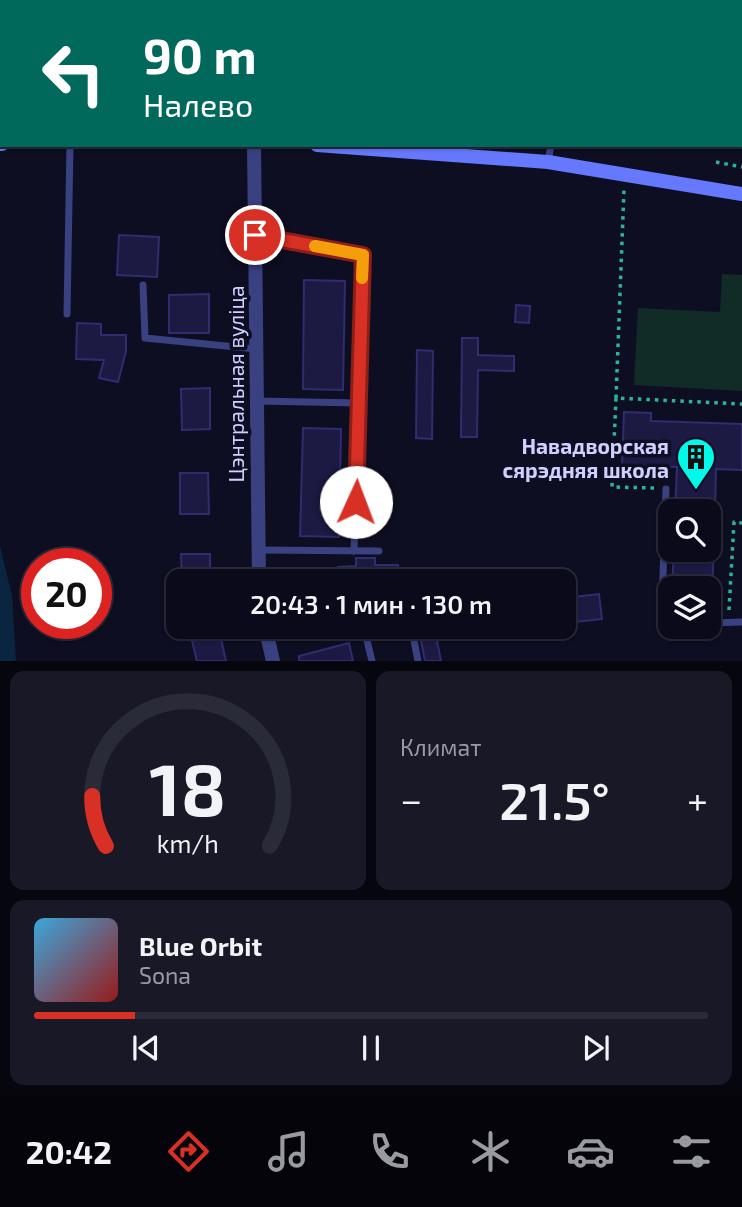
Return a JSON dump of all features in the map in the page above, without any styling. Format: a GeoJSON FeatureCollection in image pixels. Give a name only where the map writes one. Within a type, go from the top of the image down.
{"type":"FeatureCollection","features":[{"type":"Feature","properties":{"kind":"main road"},"geometry":{"type":"LineString","coordinates":[[344,147],[548,162],[742,194]]}},
{"type":"Feature","properties":{"kind":"street","name":"Цэнтральная вуліца"},"geometry":{"type":"LineString","coordinates":[[254,147],[258,569]]}},
{"type":"Feature","properties":{"kind":"street"},"geometry":{"type":"LineString","coordinates":[[268,639],[273,661]]}},
{"type":"Feature","properties":{"kind":"lane"},"geometry":{"type":"LineString","coordinates":[[67,314],[70,147]]}},
{"type":"Feature","properties":{"kind":"lane"},"geometry":{"type":"LineString","coordinates":[[548,162],[551,147]]}},
{"type":"Feature","properties":{"kind":"lane"},"geometry":{"type":"LineString","coordinates":[[255,235],[363,255],[354,551]]}},
{"type":"Feature","properties":{"kind":"lane"},"geometry":{"type":"LineString","coordinates":[[143,285],[145,338],[256,349]]}},
{"type":"Feature","properties":{"kind":"lane"},"geometry":{"type":"LineString","coordinates":[[257,401],[359,403]]}},
{"type":"Feature","properties":{"kind":"lane"},"geometry":{"type":"LineString","coordinates":[[663,576],[666,489]]}},
{"type":"Feature","properties":{"kind":"lane"},"geometry":{"type":"LineString","coordinates":[[257,551],[379,551]]}},
{"type":"Feature","properties":{"kind":"lane"},"geometry":{"type":"LineString","coordinates":[[721,622],[742,622]]}},
{"type":"Feature","properties":{"kind":"lane"},"geometry":{"type":"LineString","coordinates":[[367,639],[372,661]]}},
{"type":"Feature","properties":{"kind":"lane"},"geometry":{"type":"LineString","coordinates":[[414,639],[418,661]]}},
{"type":"Feature","properties":{"kind":"path"},"geometry":{"type":"LineString","coordinates":[[716,162],[742,167]]}},
{"type":"Feature","properties":{"kind":"path"},"geometry":{"type":"LineString","coordinates":[[625,173],[612,486],[666,489]]}},
{"type":"Feature","properties":{"kind":"path"},"geometry":{"type":"LineString","coordinates":[[616,398],[742,404]]}},
{"type":"Feature","properties":{"kind":"path"},"geometry":{"type":"LineString","coordinates":[[728,622],[734,522],[742,523]]}},
{"type":"Feature","properties":{"kind":"green space"},"geometry":{"type":"Polygon","coordinates":[[[722,274],[742,275],[742,391],[634,385],[638,308],[720,312],[722,274]]]}},
{"type":"Feature","properties":{"kind":"water"},"geometry":{"type":"Polygon","coordinates":[[[0,546],[12,596],[16,661],[0,661],[0,546]]]}},
{"type":"Feature","properties":{"kind":"building"},"geometry":{"type":"Polygon","coordinates":[[[119,235],[159,237],[157,277],[117,275],[119,235]]]}},
{"type":"Feature","properties":{"kind":"building"},"geometry":{"type":"Polygon","coordinates":[[[304,280],[345,281],[343,390],[303,389],[304,280]]]}},
{"type":"Feature","properties":{"kind":"building"},"geometry":{"type":"Polygon","coordinates":[[[209,294],[209,333],[169,333],[169,295],[209,294]]]}},
{"type":"Feature","properties":{"kind":"building"},"geometry":{"type":"Polygon","coordinates":[[[516,305],[530,306],[529,323],[515,322],[516,305]]]}},
{"type":"Feature","properties":{"kind":"building"},"geometry":{"type":"Polygon","coordinates":[[[77,323],[101,324],[101,335],[126,335],[126,351],[118,382],[99,378],[104,360],[76,359],[77,323]]]}},
{"type":"Feature","properties":{"kind":"building"},"geometry":{"type":"Polygon","coordinates":[[[462,338],[478,338],[478,355],[514,356],[514,371],[478,370],[477,437],[461,437],[462,338]]]}},
{"type":"Feature","properties":{"kind":"building"},"geometry":{"type":"Polygon","coordinates":[[[417,350],[433,351],[432,439],[416,438],[417,350]]]}},
{"type":"Feature","properties":{"kind":"building"},"geometry":{"type":"Polygon","coordinates":[[[210,388],[210,429],[182,430],[181,389],[210,388]]]}},
{"type":"Feature","properties":{"kind":"building","name":"Навадворская сярэдняя школа"},"geometry":{"type":"Polygon","coordinates":[[[624,412],[651,413],[651,421],[742,424],[742,470],[716,469],[715,499],[676,499],[677,467],[622,465],[624,412]]]}},
{"type":"Feature","properties":{"kind":"building"},"geometry":{"type":"Polygon","coordinates":[[[303,428],[341,429],[339,537],[300,536],[303,428]]]}},
{"type":"Feature","properties":{"kind":"building"},"geometry":{"type":"Polygon","coordinates":[[[180,473],[208,473],[209,514],[180,514],[180,473]]]}},
{"type":"Feature","properties":{"kind":"building"},"geometry":{"type":"Polygon","coordinates":[[[181,554],[210,554],[210,569],[182,569],[181,554]]]}},
{"type":"Feature","properties":{"kind":"building"},"geometry":{"type":"Polygon","coordinates":[[[356,558],[375,558],[375,565],[398,565],[398,569],[338,569],[356,566],[356,558]]]}},
{"type":"Feature","properties":{"kind":"building"},"geometry":{"type":"Polygon","coordinates":[[[673,562],[713,562],[713,576],[673,576],[673,562]]]}},
{"type":"Feature","properties":{"kind":"building"},"geometry":{"type":"Polygon","coordinates":[[[599,594],[602,619],[576,622],[576,597],[599,594]]]}},
{"type":"Feature","properties":{"kind":"building"},"geometry":{"type":"Polygon","coordinates":[[[221,639],[226,661],[197,661],[192,641],[221,639]]]}},
{"type":"Feature","properties":{"kind":"building"},"geometry":{"type":"Polygon","coordinates":[[[421,639],[437,639],[441,661],[425,661],[421,639]]]}},
{"type":"Feature","properties":{"kind":"building"},"geometry":{"type":"Polygon","coordinates":[[[349,643],[353,661],[299,661],[299,656],[349,643]]]}},
{"type":"Feature","properties":{"kind":"slow traffic"},"geometry":{"type":"LineString","coordinates":[[315,246],[363,255],[362,278]]}},
{"type":"Feature","properties":{"kind":"place","name":"Навадворская сярэдняя школа"},"geometry":{"type":"Point","coordinates":[696,491]}},
{"type":"Feature","properties":{"kind":"route"},"geometry":{"type":"LineString","coordinates":[[255,235],[363,255],[356,502]]}}]}
